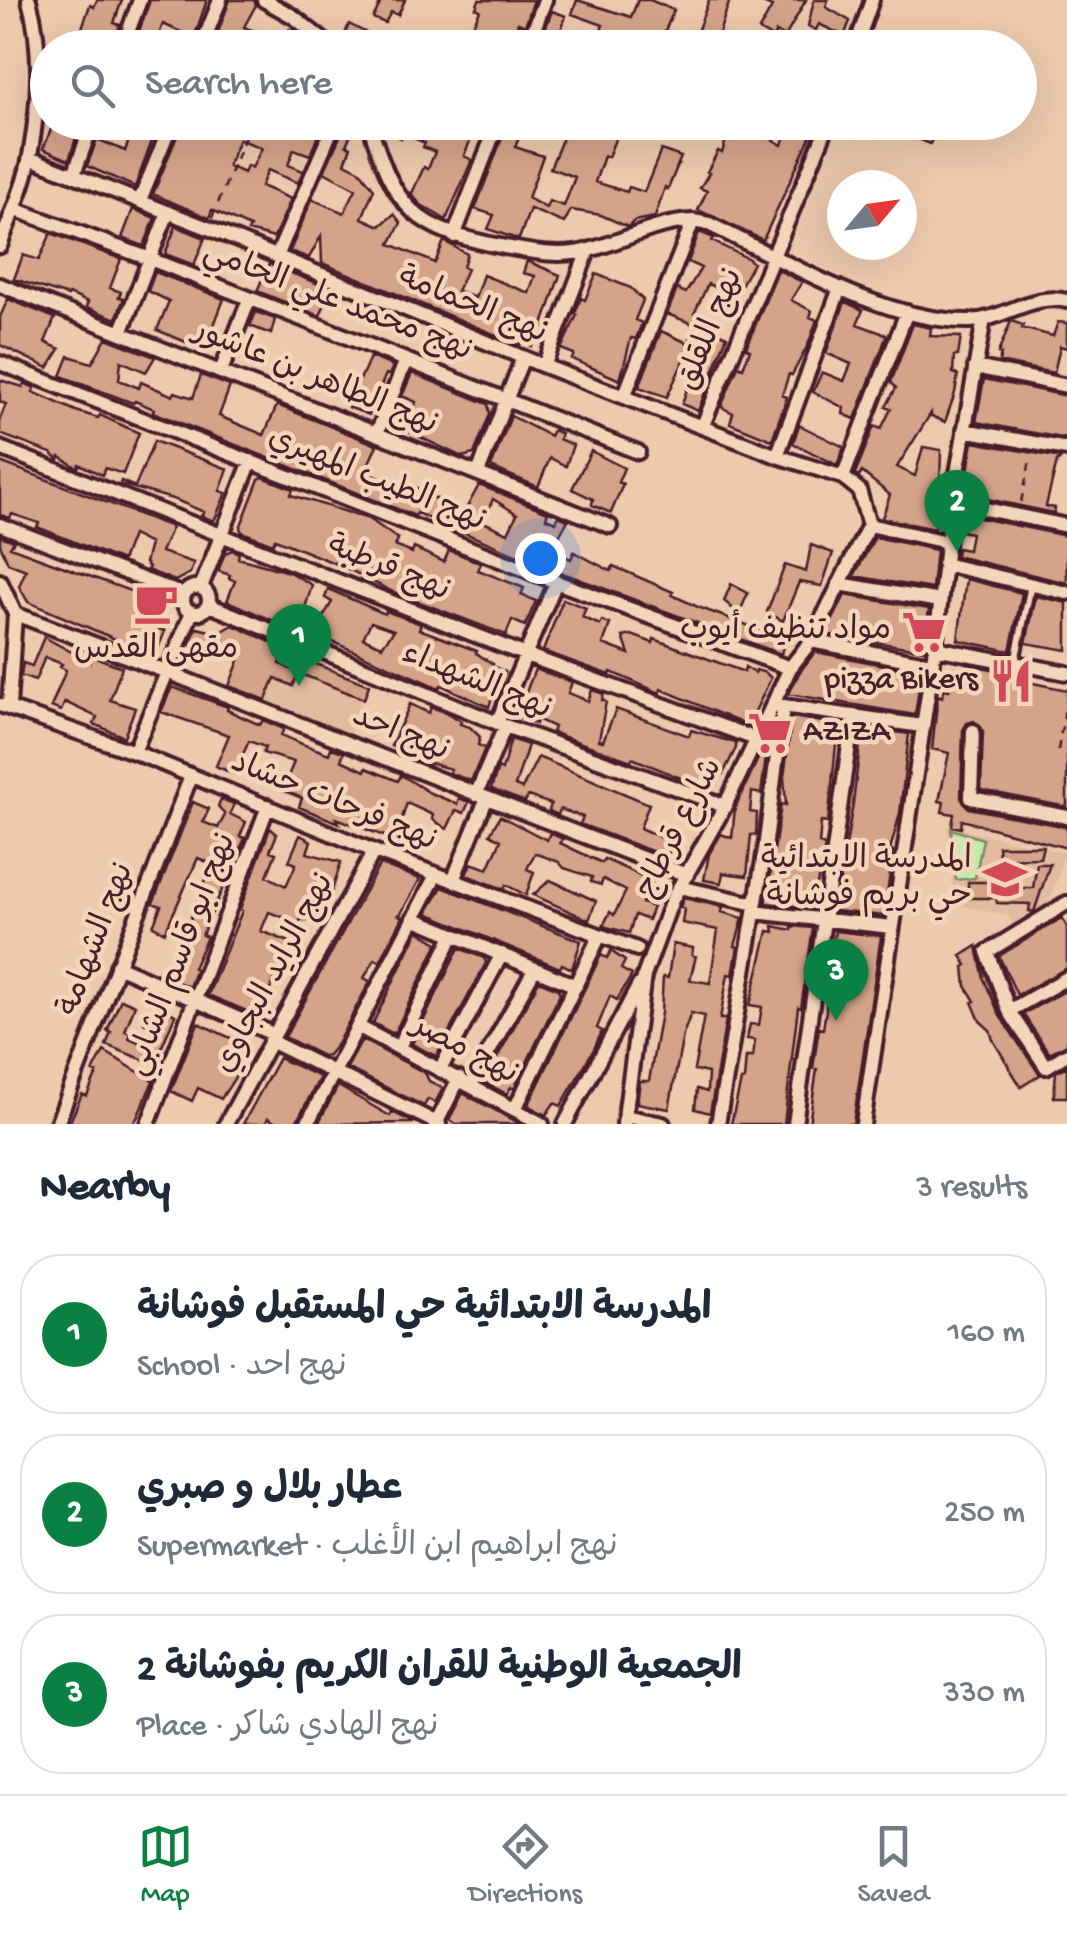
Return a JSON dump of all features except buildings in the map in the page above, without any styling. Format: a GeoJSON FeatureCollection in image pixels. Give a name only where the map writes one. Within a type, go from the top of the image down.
{"type":"FeatureCollection","features":[{"type":"Feature","properties":{"kind":"street"},"geometry":{"type":"LineString","coordinates":[[29,0],[34,30]]}},
{"type":"Feature","properties":{"kind":"street"},"geometry":{"type":"LineString","coordinates":[[129,30],[140,0]]}},
{"type":"Feature","properties":{"kind":"street"},"geometry":{"type":"LineString","coordinates":[[209,30],[220,0]]}},
{"type":"Feature","properties":{"kind":"street"},"geometry":{"type":"LineString","coordinates":[[264,0],[310,30]]}},
{"type":"Feature","properties":{"kind":"street"},"geometry":{"type":"LineString","coordinates":[[534,30],[545,0]]}},
{"type":"Feature","properties":{"kind":"street"},"geometry":{"type":"LineString","coordinates":[[861,30],[872,0]]}},
{"type":"Feature","properties":{"kind":"street"},"geometry":{"type":"LineString","coordinates":[[0,246],[30,158],[31,140]]}},
{"type":"Feature","properties":{"kind":"street"},"geometry":{"type":"LineString","coordinates":[[74,174],[87,140]]}},
{"type":"Feature","properties":{"kind":"street"},"geometry":{"type":"LineString","coordinates":[[140,200],[165,140]]}},
{"type":"Feature","properties":{"kind":"street"},"geometry":{"type":"LineString","coordinates":[[277,256],[327,140]]}},
{"type":"Feature","properties":{"kind":"street"},"geometry":{"type":"LineString","coordinates":[[374,140],[393,189],[415,215],[454,236],[539,253],[588,251],[694,221],[709,224],[840,288],[907,312],[936,318],[984,319],[1042,299],[1067,301]]}},
{"type":"Feature","properties":{"kind":"street"},"geometry":{"type":"LineString","coordinates":[[454,236],[491,140]]}},
{"type":"Feature","properties":{"kind":"street","name":"نهج اللقلق"},"geometry":{"type":"LineString","coordinates":[[703,425],[823,140]]}},
{"type":"Feature","properties":{"kind":"street","name":"نهج الحمامة"},"geometry":{"type":"LineString","coordinates":[[30,158],[544,366],[776,456],[844,477]]}},
{"type":"Feature","properties":{"kind":"street","name":"نهج محمد علي الحامي"},"geometry":{"type":"LineString","coordinates":[[14,209],[638,452]]}},
{"type":"Feature","properties":{"kind":"street"},"geometry":{"type":"LineString","coordinates":[[121,333],[168,212]]}},
{"type":"Feature","properties":{"kind":"street"},"geometry":{"type":"LineString","coordinates":[[624,397],[694,221]]}},
{"type":"Feature","properties":{"kind":"street"},"geometry":{"type":"LineString","coordinates":[[544,366],[588,251]]}},
{"type":"Feature","properties":{"kind":"street","name":"نهج الطاهر بن عاشور"},"geometry":{"type":"LineString","coordinates":[[0,285],[610,526]]}},
{"type":"Feature","properties":{"kind":"street"},"geometry":{"type":"LineString","coordinates":[[776,456],[840,288]]}},
{"type":"Feature","properties":{"kind":"street"},"geometry":{"type":"LineString","coordinates":[[222,371],[249,300]]}},
{"type":"Feature","properties":{"kind":"street"},"geometry":{"type":"LineString","coordinates":[[907,312],[844,477],[859,490],[869,525],[947,542]]}},
{"type":"Feature","properties":{"kind":"street"},"geometry":{"type":"LineString","coordinates":[[863,1124],[935,648],[952,502],[984,319]]}},
{"type":"Feature","properties":{"kind":"street"},"geometry":{"type":"LineString","coordinates":[[478,473],[523,357]]}},
{"type":"Feature","properties":{"kind":"street"},"geometry":{"type":"LineString","coordinates":[[377,433],[406,360]]}},
{"type":"Feature","properties":{"kind":"street","name":"نهج الطيب المهيري"},"geometry":{"type":"LineString","coordinates":[[0,363],[556,582],[790,668]]}},
{"type":"Feature","properties":{"kind":"street"},"geometry":{"type":"LineString","coordinates":[[975,368],[1067,386]]}},
{"type":"Feature","properties":{"kind":"street"},"geometry":{"type":"LineString","coordinates":[[964,430],[1067,448]]}},
{"type":"Feature","properties":{"kind":"street","name":"نهج قرطبة"},"geometry":{"type":"LineString","coordinates":[[0,448],[526,655],[756,740]]}},
{"type":"Feature","properties":{"kind":"street"},"geometry":{"type":"LineString","coordinates":[[201,588],[251,461]]}},
{"type":"Feature","properties":{"kind":"street"},"geometry":{"type":"LineString","coordinates":[[952,502],[1067,526]]}},
{"type":"Feature","properties":{"kind":"street"},"geometry":{"type":"LineString","coordinates":[[0,525],[184,595]]}},
{"type":"Feature","properties":{"kind":"street","name":"شارع قرطاج"},"geometry":{"type":"LineString","coordinates":[[624,1120],[644,976],[683,881],[756,740],[778,706],[790,668],[811,641],[869,525]]}},
{"type":"Feature","properties":{"kind":"street"},"geometry":{"type":"LineString","coordinates":[[944,564],[1067,592]]}},
{"type":"Feature","properties":{"kind":"street"},"geometry":{"type":"LineString","coordinates":[[0,580],[16,614],[4,706]]}},
{"type":"Feature","properties":{"kind":"street"},"geometry":{"type":"LineString","coordinates":[[453,880],[501,724],[556,582]]}},
{"type":"Feature","properties":{"kind":"street"},"geometry":{"type":"LineString","coordinates":[[839,584],[940,600]]}},
{"type":"Feature","properties":{"kind":"street"},"geometry":{"type":"LineString","coordinates":[[191,588],[201,588],[208,594],[209,605],[202,612],[192,612],[184,605],[184,595],[191,588]]}},
{"type":"Feature","properties":{"kind":"street","name":"نهج الشهداء"},"geometry":{"type":"LineString","coordinates":[[209,605],[501,724],[725,806]]}},
{"type":"Feature","properties":{"kind":"street"},"geometry":{"type":"LineString","coordinates":[[134,752],[192,612]]}},
{"type":"Feature","properties":{"kind":"street","name":"نهج احد"},"geometry":{"type":"LineString","coordinates":[[16,614],[168,671],[755,908],[892,927]]}},
{"type":"Feature","properties":{"kind":"street"},"geometry":{"type":"LineString","coordinates":[[811,641],[931,664]]}},
{"type":"Feature","properties":{"kind":"street"},"geometry":{"type":"LineString","coordinates":[[935,648],[1067,673]]}},
{"type":"Feature","properties":{"kind":"street","name":"نهج فرحات حشاد"},"geometry":{"type":"LineString","coordinates":[[4,706],[134,752],[374,851],[637,948]]}},
{"type":"Feature","properties":{"kind":"street"},"geometry":{"type":"LineString","coordinates":[[718,1124],[755,908],[778,706],[922,726]]}},
{"type":"Feature","properties":{"kind":"street"},"geometry":{"type":"LineString","coordinates":[[795,1124],[853,718]]}},
{"type":"Feature","properties":{"kind":"street"},"geometry":{"type":"LineString","coordinates":[[973,732],[971,798],[1067,817]]}},
{"type":"Feature","properties":{"kind":"street","name":"نهج الشهامة"},"geometry":{"type":"LineString","coordinates":[[57,1124],[191,776]]}},
{"type":"Feature","properties":{"kind":"street","name":"نهج ابو قاسم الشابي"},"geometry":{"type":"LineString","coordinates":[[148,1124],[268,806]]}},
{"type":"Feature","properties":{"kind":"street","name":"نهج الرايد البجاوي"},"geometry":{"type":"LineString","coordinates":[[226,1124],[374,851]]}},
{"type":"Feature","properties":{"kind":"street"},"geometry":{"type":"LineString","coordinates":[[306,1124],[436,874]]}},
{"type":"Feature","properties":{"kind":"street"},"geometry":{"type":"LineString","coordinates":[[1067,903],[987,952],[1008,1010],[1046,1067],[1067,1054]]}},
{"type":"Feature","properties":{"kind":"street"},"geometry":{"type":"LineString","coordinates":[[413,918],[576,986]]}},
{"type":"Feature","properties":{"kind":"street"},"geometry":{"type":"LineString","coordinates":[[398,1047],[453,936]]}},
{"type":"Feature","properties":{"kind":"street"},"geometry":{"type":"LineString","coordinates":[[515,1109],[600,937]]}},
{"type":"Feature","properties":{"kind":"street"},"geometry":{"type":"LineString","coordinates":[[441,1068],[502,954]]}},
{"type":"Feature","properties":{"kind":"street"},"geometry":{"type":"LineString","coordinates":[[117,966],[271,1038],[333,1074],[438,1124],[534,970]]}},
{"type":"Feature","properties":{"kind":"street"},"geometry":{"type":"LineString","coordinates":[[565,1124],[644,976]]}},
{"type":"Feature","properties":{"kind":"street"},"geometry":{"type":"LineString","coordinates":[[1008,1010],[1067,978]]}},
{"type":"Feature","properties":{"kind":"street","name":"نهج مصر"},"geometry":{"type":"LineString","coordinates":[[359,1027],[542,1124]]}},
{"type":"Feature","properties":{"kind":"street"},"geometry":{"type":"LineString","coordinates":[[624,1120],[663,1124]]}},
{"type":"Feature","properties":{"kind":"lane"},"geometry":{"type":"LineString","coordinates":[[1014,662],[1030,585]]}},
{"type":"Feature","properties":{"kind":"path"},"geometry":{"type":"LineString","coordinates":[[289,30],[294,18]]}},
{"type":"Feature","properties":{"kind":"path"},"geometry":{"type":"LineString","coordinates":[[208,228],[245,140]]}},
{"type":"Feature","properties":{"kind":"path"},"geometry":{"type":"LineString","coordinates":[[1018,518],[1034,440]]}},
{"type":"Feature","properties":{"kind":"path"},"geometry":{"type":"LineString","coordinates":[[1058,750],[1067,697]]}},
{"type":"Feature","properties":{"kind":"shaded area"},"geometry":{"type":"Polygon","coordinates":[[[249,635],[369,685],[349,735],[229,687],[249,635]]]}},
{"type":"Feature","properties":{"kind":"shaded area","name":"المدرسة الابتدائية حي بريم فوشانة"},"geometry":{"type":"Polygon","coordinates":[[[947,826],[1065,853],[1047,910],[1015,928],[1008,916],[955,904],[947,826]]]}},
{"type":"Feature","properties":{"kind":"green space"},"geometry":{"type":"Polygon","coordinates":[[[951,829],[983,839],[975,878],[956,880],[951,829]]]}},
{"type":"Feature","properties":{"kind":"place","name":"عطار بلال و صبري"},"geometry":{"type":"Point","coordinates":[957,552]}},
{"type":"Feature","properties":{"kind":"place","name":"مقهى القدس"},"geometry":{"type":"Point","coordinates":[156,603]}},
{"type":"Feature","properties":{"kind":"place","name":"مواد تنظيف أيوب"},"geometry":{"type":"Point","coordinates":[924,632]}},
{"type":"Feature","properties":{"kind":"place","name":"pizza Bikers"},"geometry":{"type":"Point","coordinates":[1011,681]}},
{"type":"Feature","properties":{"kind":"place","name":"المدرسة الابتدائية حي المستقبل فوشانة"},"geometry":{"type":"Point","coordinates":[299,686]}},
{"type":"Feature","properties":{"kind":"place","name":"AZIZA"},"geometry":{"type":"Point","coordinates":[770,733]}},
{"type":"Feature","properties":{"kind":"place","name":"المدرسة الابتدائية حي بريم فوشانة"},"geometry":{"type":"Point","coordinates":[1005,879]}},
{"type":"Feature","properties":{"kind":"place","name":"الجمعية الوطنية للقران الكريم بفوشانة 2"},"geometry":{"type":"Point","coordinates":[836,1021]}}]}
